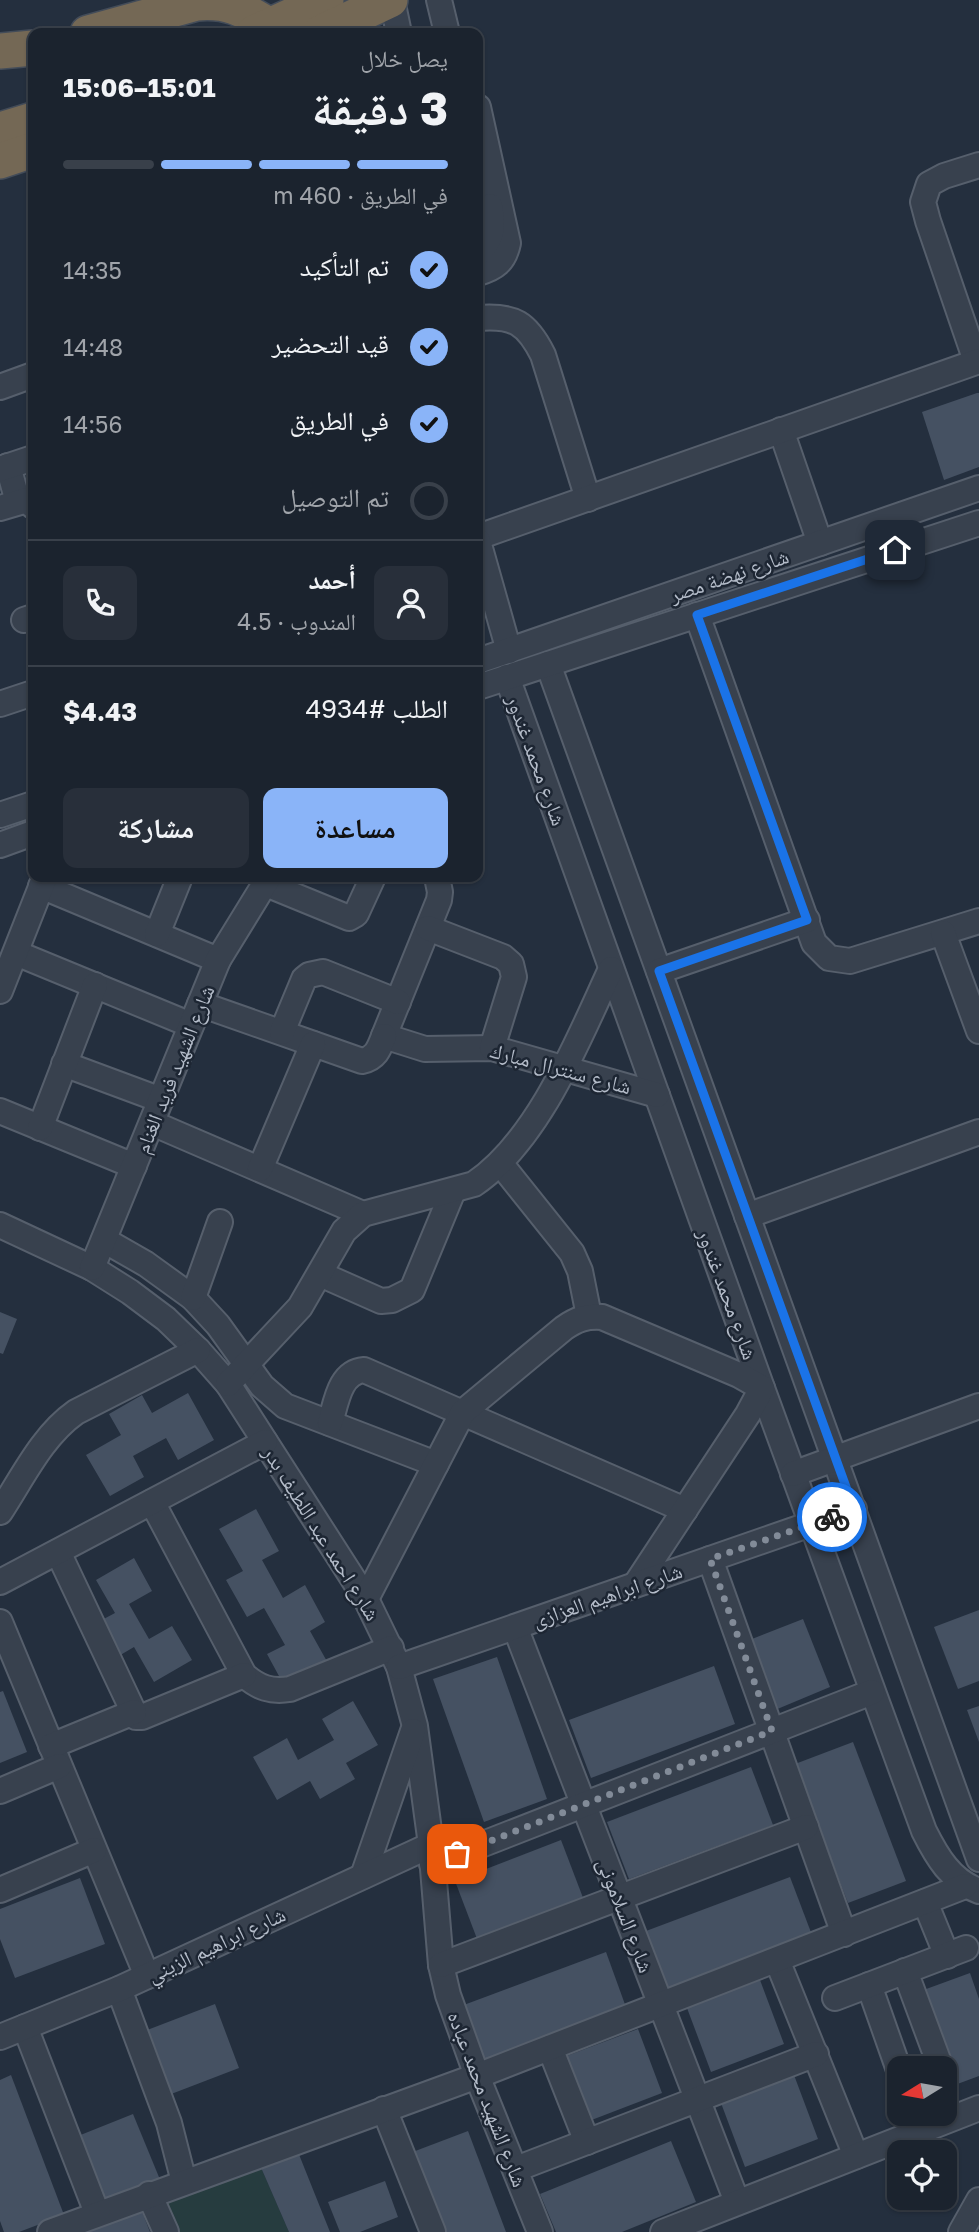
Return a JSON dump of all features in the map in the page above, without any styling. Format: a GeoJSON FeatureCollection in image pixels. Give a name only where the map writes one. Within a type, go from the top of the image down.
{"type":"FeatureCollection","features":[{"type":"Feature","properties":{"kind":"highway"},"geometry":{"type":"LineString","coordinates":[[107,28],[215,1],[234,4],[262,20],[326,0]]}},
{"type":"Feature","properties":{"kind":"highway"},"geometry":{"type":"LineString","coordinates":[[331,28],[391,0]]}},
{"type":"Feature","properties":{"kind":"highway"},"geometry":{"type":"LineString","coordinates":[[0,51],[28,48]]}},
{"type":"Feature","properties":{"kind":"highway"},"geometry":{"type":"LineString","coordinates":[[0,161],[16,130]]}},
{"type":"Feature","properties":{"kind":"street"},"geometry":{"type":"LineString","coordinates":[[391,0],[398,28]]}},
{"type":"Feature","properties":{"kind":"street"},"geometry":{"type":"LineString","coordinates":[[439,0],[446,28]]}},
{"type":"Feature","properties":{"kind":"street"},"geometry":{"type":"LineString","coordinates":[[453,0],[460,28]]}},
{"type":"Feature","properties":{"kind":"street"},"geometry":{"type":"LineString","coordinates":[[483,130],[508,243],[499,264],[483,271]]}},
{"type":"Feature","properties":{"kind":"street"},"geometry":{"type":"LineString","coordinates":[[483,537],[978,361],[923,202],[929,184],[944,176],[979,165]]}},
{"type":"Feature","properties":{"kind":"street"},"geometry":{"type":"LineString","coordinates":[[483,178],[493,219],[490,238],[483,247]]}},
{"type":"Feature","properties":{"kind":"street"},"geometry":{"type":"LineString","coordinates":[[483,317],[495,316],[518,323],[533,335],[543,355],[588,499]]}},
{"type":"Feature","properties":{"kind":"street"},"geometry":{"type":"LineString","coordinates":[[0,387],[28,377]]}},
{"type":"Feature","properties":{"kind":"street"},"geometry":{"type":"LineString","coordinates":[[781,430],[820,543]]}},
{"type":"Feature","properties":{"kind":"street"},"geometry":{"type":"LineString","coordinates":[[17,506],[4,468],[28,460]]}},
{"type":"Feature","properties":{"kind":"street","name":"شارع نهضة مصر"},"geometry":{"type":"LineString","coordinates":[[483,659],[979,488]]}},
{"type":"Feature","properties":{"kind":"street"},"geometry":{"type":"LineString","coordinates":[[931,505],[942,535]]}},
{"type":"Feature","properties":{"kind":"street","name":"شارع نهضة مصر"},"geometry":{"type":"LineString","coordinates":[[483,685],[979,523]]}},
{"type":"Feature","properties":{"kind":"street"},"geometry":{"type":"LineString","coordinates":[[483,557],[509,651]]}},
{"type":"Feature","properties":{"kind":"street"},"geometry":{"type":"LineString","coordinates":[[697,615],[814,943],[829,958],[850,961],[979,921]]}},
{"type":"Feature","properties":{"kind":"street","name":"شارع محمد غندور"},"geometry":{"type":"LineString","coordinates":[[548,664],[976,1844]]}},
{"type":"Feature","properties":{"kind":"street","name":"شارع محمد غندور"},"geometry":{"type":"LineString","coordinates":[[507,677],[872,1692],[934,1852],[948,1870],[972,1888]]}},
{"type":"Feature","properties":{"kind":"street"},"geometry":{"type":"LineString","coordinates":[[0,704],[28,695]]}},
{"type":"Feature","properties":{"kind":"street"},"geometry":{"type":"LineString","coordinates":[[0,815],[28,806]]}},
{"type":"Feature","properties":{"kind":"street"},"geometry":{"type":"LineString","coordinates":[[0,845],[28,835]]}},
{"type":"Feature","properties":{"kind":"street"},"geometry":{"type":"LineString","coordinates":[[0,991],[43,882]]}},
{"type":"Feature","properties":{"kind":"street"},"geometry":{"type":"LineString","coordinates":[[45,882],[218,960]]}},
{"type":"Feature","properties":{"kind":"street"},"geometry":{"type":"LineString","coordinates":[[157,934],[178,882]]}},
{"type":"Feature","properties":{"kind":"street","name":"شارع الشهيد فريد الغنام"},"geometry":{"type":"LineString","coordinates":[[92,1268],[218,960],[267,882]]}},
{"type":"Feature","properties":{"kind":"street"},"geometry":{"type":"LineString","coordinates":[[270,882],[349,918],[356,914],[371,882]]}},
{"type":"Feature","properties":{"kind":"street"},"geometry":{"type":"LineString","coordinates":[[16,953],[95,985],[196,1014],[282,1032],[362,1061],[369,1060],[377,1054],[439,900],[438,882]]}},
{"type":"Feature","properties":{"kind":"street"},"geometry":{"type":"LineString","coordinates":[[659,971],[807,920]]}},
{"type":"Feature","properties":{"kind":"street"},"geometry":{"type":"LineString","coordinates":[[428,928],[503,957],[511,964],[514,977],[492,1048]]}},
{"type":"Feature","properties":{"kind":"street"},"geometry":{"type":"LineString","coordinates":[[943,933],[979,1031]]}},
{"type":"Feature","properties":{"kind":"street"},"geometry":{"type":"LineString","coordinates":[[228,1384],[300,1307],[344,1231],[363,1214],[474,1184],[500,1163],[531,1124],[566,1067],[611,969]]}},
{"type":"Feature","properties":{"kind":"street"},"geometry":{"type":"LineString","coordinates":[[282,1032],[304,979],[316,973],[323,972],[398,1002]]}},
{"type":"Feature","properties":{"kind":"street"},"geometry":{"type":"LineString","coordinates":[[40,1128],[95,985]]}},
{"type":"Feature","properties":{"kind":"street","name":"شارع سنترال مبارك"},"geometry":{"type":"LineString","coordinates":[[384,1036],[425,1049],[492,1048],[657,1095]]}},
{"type":"Feature","properties":{"kind":"street"},"geometry":{"type":"LineString","coordinates":[[260,1169],[313,1044]]}},
{"type":"Feature","properties":{"kind":"street"},"geometry":{"type":"LineString","coordinates":[[64,1064],[260,1169],[363,1214]]}},
{"type":"Feature","properties":{"kind":"street"},"geometry":{"type":"LineString","coordinates":[[0,1111],[134,1166]]}},
{"type":"Feature","properties":{"kind":"street"},"geometry":{"type":"LineString","coordinates":[[747,1216],[979,1132]]}},
{"type":"Feature","properties":{"kind":"street"},"geometry":{"type":"LineString","coordinates":[[500,1163],[572,1253],[580,1271],[589,1316]]}},
{"type":"Feature","properties":{"kind":"street"},"geometry":{"type":"LineString","coordinates":[[320,1274],[381,1301],[403,1297],[412,1290],[453,1191]]}},
{"type":"Feature","properties":{"kind":"street"},"geometry":{"type":"LineString","coordinates":[[193,1297],[220,1222]]}},
{"type":"Feature","properties":{"kind":"street","name":"شارع احمد عبد اللطيف بدر"},"geometry":{"type":"LineString","coordinates":[[0,1225],[92,1268],[166,1319],[198,1350],[228,1384],[366,1599],[395,1657],[415,1726],[441,1965]]}},
{"type":"Feature","properties":{"kind":"street"},"geometry":{"type":"LineString","coordinates":[[104,1240],[146,1264],[193,1297],[218,1325],[262,1386],[285,1406],[436,1464]]}},
{"type":"Feature","properties":{"kind":"street"},"geometry":{"type":"LineString","coordinates":[[366,1599],[463,1412],[564,1328],[589,1316],[602,1317],[739,1375],[762,1388],[748,1414],[636,1584]]}},
{"type":"Feature","properties":{"kind":"street"},"geometry":{"type":"LineString","coordinates":[[0,1512],[52,1433],[65,1420],[198,1350]]}},
{"type":"Feature","properties":{"kind":"street"},"geometry":{"type":"LineString","coordinates":[[330,1423],[344,1382],[355,1371],[364,1370],[685,1510]]}},
{"type":"Feature","properties":{"kind":"street"},"geometry":{"type":"LineString","coordinates":[[793,1474],[979,1406]]}},
{"type":"Feature","properties":{"kind":"street"},"geometry":{"type":"LineString","coordinates":[[0,1582],[265,1442]]}},
{"type":"Feature","properties":{"kind":"street"},"geometry":{"type":"LineString","coordinates":[[58,1552],[136,1717],[142,1717],[244,1675],[152,1502]]}},
{"type":"Feature","properties":{"kind":"street","name":"شارع ابراهيم العزازى"},"geometry":{"type":"LineString","coordinates":[[244,1675],[265,1689],[290,1689],[395,1657],[514,1627],[854,1509]]}},
{"type":"Feature","properties":{"kind":"street"},"geometry":{"type":"LineString","coordinates":[[710,1559],[844,1934]]}},
{"type":"Feature","properties":{"kind":"street"},"geometry":{"type":"LineString","coordinates":[[0,1622],[147,1976]]}},
{"type":"Feature","properties":{"kind":"street","name":"شارع السلامونى"},"geometry":{"type":"LineString","coordinates":[[514,1627],[737,2202]]}},
{"type":"Feature","properties":{"kind":"street","name":"شارع ابراهيم الزيني"},"geometry":{"type":"LineString","coordinates":[[0,2037],[119,1989],[363,1876],[583,1805],[872,1692]]}},
{"type":"Feature","properties":{"kind":"street"},"geometry":{"type":"LineString","coordinates":[[0,1791],[55,1756],[134,1712]]}},
{"type":"Feature","properties":{"kind":"street"},"geometry":{"type":"LineString","coordinates":[[363,1876],[415,1726]]}},
{"type":"Feature","properties":{"kind":"street"},"geometry":{"type":"LineString","coordinates":[[441,1965],[806,1827]]}},
{"type":"Feature","properties":{"kind":"street"},"geometry":{"type":"LineString","coordinates":[[0,1890],[94,1850]]}},
{"type":"Feature","properties":{"kind":"street"},"geometry":{"type":"LineString","coordinates":[[50,2232],[477,2076],[925,1902],[972,1888]]}},
{"type":"Feature","properties":{"kind":"street"},"geometry":{"type":"LineString","coordinates":[[835,1998],[956,1952],[925,1902]]}},
{"type":"Feature","properties":{"kind":"street"},"geometry":{"type":"LineString","coordinates":[[778,1960],[856,2156]]}},
{"type":"Feature","properties":{"kind":"street","name":"شارع الشهيد محمد عباده"},"geometry":{"type":"LineString","coordinates":[[441,1965],[456,2021],[540,2232]]}},
{"type":"Feature","properties":{"kind":"street"},"geometry":{"type":"LineString","coordinates":[[905,1971],[936,2056]]}},
{"type":"Feature","properties":{"kind":"street"},"geometry":{"type":"LineString","coordinates":[[869,1985],[894,2056]]}},
{"type":"Feature","properties":{"kind":"street"},"geometry":{"type":"LineString","coordinates":[[119,1989],[169,2123],[184,2182]]}},
{"type":"Feature","properties":{"kind":"street"},"geometry":{"type":"LineString","coordinates":[[24,2027],[97,2213]]}},
{"type":"Feature","properties":{"kind":"street"},"geometry":{"type":"LineString","coordinates":[[550,2048],[587,2142]]}},
{"type":"Feature","properties":{"kind":"street"},"geometry":{"type":"LineString","coordinates":[[516,2169],[816,2054]]}},
{"type":"Feature","properties":{"kind":"street"},"geometry":{"type":"LineString","coordinates":[[663,2232],[702,2225],[737,2202],[979,2108]]}},
{"type":"Feature","properties":{"kind":"street"},"geometry":{"type":"LineString","coordinates":[[384,2109],[433,2232]]}},
{"type":"Feature","properties":{"kind":"street"},"geometry":{"type":"LineString","coordinates":[[149,2194],[166,2232]]}},
{"type":"Feature","properties":{"kind":"street"},"geometry":{"type":"LineString","coordinates":[[961,2232],[979,2200]]}},
{"type":"Feature","properties":{"kind":"green space"},"geometry":{"type":"Polygon","coordinates":[[[256,2156],[289,2232],[166,2232],[149,2194],[256,2156]]]}},
{"type":"Feature","properties":{"kind":"building"},"geometry":{"type":"Polygon","coordinates":[[[977,393],[979,467],[944,480],[922,412],[977,393]]]}},
{"type":"Feature","properties":{"kind":"building"},"geometry":{"type":"Polygon","coordinates":[[[0,1312],[17,1319],[3,1354],[0,1353],[0,1312]]]}},
{"type":"Feature","properties":{"kind":"building"},"geometry":{"type":"Polygon","coordinates":[[[188,1393],[214,1440],[178,1460],[166,1438],[133,1456],[144,1477],[110,1496],[86,1455],[121,1435],[109,1414],[142,1395],[152,1413],[188,1393]]]}},
{"type":"Feature","properties":{"kind":"building"},"geometry":{"type":"Polygon","coordinates":[[[256,1509],[279,1551],[262,1560],[283,1598],[305,1585],[325,1622],[310,1631],[329,1665],[286,1689],[267,1654],[285,1645],[264,1608],[247,1617],[226,1580],[243,1571],[219,1529],[256,1509]]]}},
{"type":"Feature","properties":{"kind":"building"},"geometry":{"type":"Polygon","coordinates":[[[134,1558],[152,1591],[129,1604],[149,1639],[172,1626],[192,1660],[154,1682],[134,1647],[117,1657],[98,1622],[115,1613],[96,1580],[134,1558]]]}},
{"type":"Feature","properties":{"kind":"building"},"geometry":{"type":"Polygon","coordinates":[[[979,1610],[979,1681],[958,1689],[934,1627],[979,1610]]]}},
{"type":"Feature","properties":{"kind":"building"},"geometry":{"type":"Polygon","coordinates":[[[803,1619],[830,1687],[775,1710],[747,1641],[803,1619]]]}},
{"type":"Feature","properties":{"kind":"building"},"geometry":{"type":"Polygon","coordinates":[[[497,1657],[547,1799],[484,1822],[433,1679],[497,1657]]]}},
{"type":"Feature","properties":{"kind":"building"},"geometry":{"type":"Polygon","coordinates":[[[714,1666],[735,1724],[591,1778],[569,1720],[714,1666]]]}},
{"type":"Feature","properties":{"kind":"building"},"geometry":{"type":"Polygon","coordinates":[[[3,1691],[27,1752],[0,1763],[0,1692],[3,1691]]]}},
{"type":"Feature","properties":{"kind":"building"},"geometry":{"type":"Polygon","coordinates":[[[353,1701],[378,1745],[346,1763],[355,1779],[320,1799],[310,1781],[277,1800],[253,1757],[287,1738],[298,1760],[334,1740],[322,1719],[353,1701]]]}},
{"type":"Feature","properties":{"kind":"building"},"geometry":{"type":"Polygon","coordinates":[[[979,1706],[979,1742],[967,1710],[979,1706]]]}},
{"type":"Feature","properties":{"kind":"building"},"geometry":{"type":"Polygon","coordinates":[[[853,1742],[906,1881],[848,1903],[795,1764],[853,1742]]]}},
{"type":"Feature","properties":{"kind":"building"},"geometry":{"type":"Polygon","coordinates":[[[751,1767],[773,1825],[629,1879],[607,1822],[751,1767]]]}},
{"type":"Feature","properties":{"kind":"building"},"geometry":{"type":"Polygon","coordinates":[[[561,1840],[585,1903],[479,1944],[455,1881],[561,1840]]]}},
{"type":"Feature","properties":{"kind":"building"},"geometry":{"type":"Polygon","coordinates":[[[790,1877],[812,1935],[667,1989],[646,1931],[790,1877]]]}},
{"type":"Feature","properties":{"kind":"building"},"geometry":{"type":"Polygon","coordinates":[[[80,1878],[105,1944],[15,1978],[0,1939],[0,1909],[80,1878]]]}},
{"type":"Feature","properties":{"kind":"building"},"geometry":{"type":"Polygon","coordinates":[[[606,1952],[627,2010],[483,2064],[461,2006],[606,1952]]]}},
{"type":"Feature","properties":{"kind":"building"},"geometry":{"type":"Polygon","coordinates":[[[970,1973],[979,1999],[979,2076],[957,2084],[957,2056],[941,2056],[918,1992],[970,1973]]]}},
{"type":"Feature","properties":{"kind":"building"},"geometry":{"type":"Polygon","coordinates":[[[760,1980],[784,2044],[711,2072],[687,2008],[760,1980]]]}},
{"type":"Feature","properties":{"kind":"building"},"geometry":{"type":"Polygon","coordinates":[[[215,2004],[239,2068],[166,2096],[142,2032],[215,2004]]]}},
{"type":"Feature","properties":{"kind":"building"},"geometry":{"type":"Polygon","coordinates":[[[638,2029],[662,2093],[589,2121],[564,2057],[638,2029]]]}},
{"type":"Feature","properties":{"kind":"building"},"geometry":{"type":"Polygon","coordinates":[[[11,2075],[64,2215],[19,2232],[4,2232],[0,2221],[0,2080],[11,2075]]]}},
{"type":"Feature","properties":{"kind":"building"},"geometry":{"type":"Polygon","coordinates":[[[794,2075],[818,2139],[745,2167],[721,2103],[794,2075]]]}},
{"type":"Feature","properties":{"kind":"building"},"geometry":{"type":"Polygon","coordinates":[[[133,2114],[161,2182],[106,2204],[78,2136],[133,2114]]]}},
{"type":"Feature","properties":{"kind":"building"},"geometry":{"type":"Polygon","coordinates":[[[468,2131],[506,2232],[440,2232],[410,2153],[468,2131]]]}},
{"type":"Feature","properties":{"kind":"building"},"geometry":{"type":"Polygon","coordinates":[[[671,2141],[696,2202],[622,2232],[556,2232],[540,2194],[671,2141]]]}},
{"type":"Feature","properties":{"kind":"building"},"geometry":{"type":"Polygon","coordinates":[[[294,2142],[330,2232],[289,2232],[256,2156],[294,2142]]]}},
{"type":"Feature","properties":{"kind":"building"},"geometry":{"type":"Polygon","coordinates":[[[385,2181],[398,2217],[360,2232],[340,2232],[328,2202],[385,2181]]]}},
{"type":"Feature","properties":{"kind":"building"},"geometry":{"type":"Polygon","coordinates":[[[141,2209],[150,2232],[84,2232],[141,2209]]]}},
{"type":"Feature","properties":{"kind":"way so far"},"geometry":{"type":"LineString","coordinates":[[457,1854],[772,1731],[710,1559],[832,1517]]}},
{"type":"Feature","properties":{"kind":"route"},"geometry":{"type":"LineString","coordinates":[[832,1517],[854,1509],[659,971],[807,920],[697,615],[895,550]]}}]}
